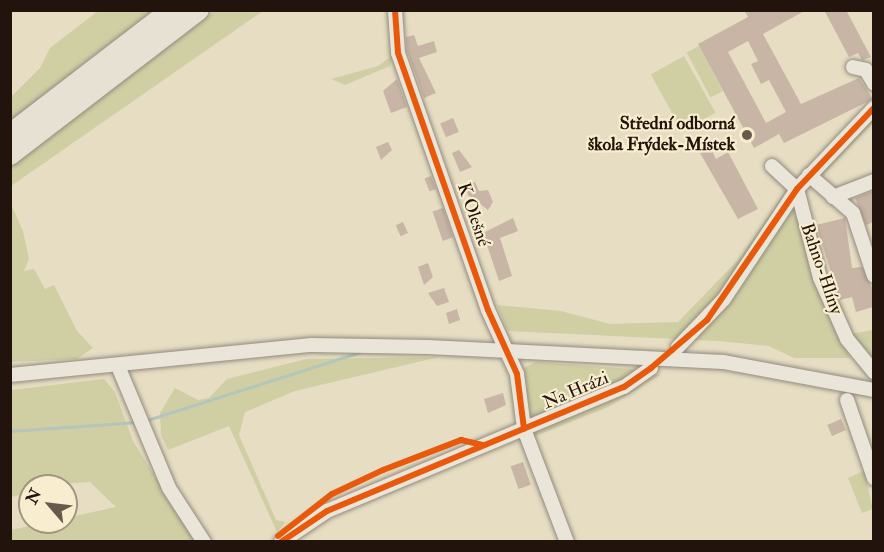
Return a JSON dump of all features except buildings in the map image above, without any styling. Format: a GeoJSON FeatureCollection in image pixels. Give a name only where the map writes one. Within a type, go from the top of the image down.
{"type":"FeatureCollection","features":[{"type":"Feature","properties":{"kind":"highway"},"geometry":{"type":"LineString","coordinates":[[10,134],[171,10]]}},
{"type":"Feature","properties":{"kind":"highway"},"geometry":{"type":"LineString","coordinates":[[10,155],[199,10]]}},
{"type":"Feature","properties":{"kind":"street","name":"K Olešné"},"geometry":{"type":"LineString","coordinates":[[395,10],[398,53],[517,374],[524,429],[567,542]]}},
{"type":"Feature","properties":{"kind":"street"},"geometry":{"type":"LineString","coordinates":[[853,67],[866,70],[873,84]]}},
{"type":"Feature","properties":{"kind":"street"},"geometry":{"type":"LineString","coordinates":[[678,347],[724,299],[797,189],[873,108]]}},
{"type":"Feature","properties":{"kind":"street"},"geometry":{"type":"LineString","coordinates":[[772,166],[797,189]]}},
{"type":"Feature","properties":{"kind":"street"},"geometry":{"type":"LineString","coordinates":[[809,175],[853,213],[873,276]]}},
{"type":"Feature","properties":{"kind":"street"},"geometry":{"type":"LineString","coordinates":[[833,197],[873,181]]}},
{"type":"Feature","properties":{"kind":"street","name":"Bahno-Hlíny"},"geometry":{"type":"LineString","coordinates":[[797,189],[820,278],[847,339],[873,372]]}},
{"type":"Feature","properties":{"kind":"street"},"geometry":{"type":"LineString","coordinates":[[10,375],[312,345],[384,346],[746,364],[873,390]]}},
{"type":"Feature","properties":{"kind":"street"},"geometry":{"type":"LineString","coordinates":[[118,366],[169,488],[204,542]]}},
{"type":"Feature","properties":{"kind":"street","name":"Na Hrázi"},"geometry":{"type":"LineString","coordinates":[[281,542],[366,492],[624,387],[651,368]]}},
{"type":"Feature","properties":{"kind":"street"},"geometry":{"type":"LineString","coordinates":[[847,400],[867,440],[873,478]]}},
{"type":"Feature","properties":{"kind":"green space"},"geometry":{"type":"Polygon","coordinates":[[[98,11],[152,11],[11,120],[11,97],[40,68],[50,48],[98,11]]]}},
{"type":"Feature","properties":{"kind":"green space"},"geometry":{"type":"Polygon","coordinates":[[[215,11],[263,11],[11,186],[10,167],[215,11]]]}},
{"type":"Feature","properties":{"kind":"green space"},"geometry":{"type":"Polygon","coordinates":[[[390,35],[393,56],[390,66],[345,85],[331,79],[378,66],[390,57],[390,35]]]}},
{"type":"Feature","properties":{"kind":"green space"},"geometry":{"type":"Polygon","coordinates":[[[699,46],[723,91],[711,98],[687,53],[699,46]]]}},
{"type":"Feature","properties":{"kind":"green space"},"geometry":{"type":"Polygon","coordinates":[[[684,56],[716,113],[682,131],[651,74],[684,56]]]}},
{"type":"Feature","properties":{"kind":"green space"},"geometry":{"type":"Polygon","coordinates":[[[873,114],[873,123],[823,175],[823,166],[873,114]]]}},
{"type":"Feature","properties":{"kind":"green space"},"geometry":{"type":"Polygon","coordinates":[[[787,189],[816,279],[850,358],[794,358],[769,346],[718,341],[508,331],[497,305],[561,311],[610,324],[678,322],[739,259],[787,189]]]}},
{"type":"Feature","properties":{"kind":"green space"},"geometry":{"type":"Polygon","coordinates":[[[11,204],[23,231],[29,259],[24,271],[34,269],[45,289],[54,285],[77,331],[93,348],[77,359],[11,362],[11,204]]]}},
{"type":"Feature","properties":{"kind":"green space"},"geometry":{"type":"Polygon","coordinates":[[[873,330],[873,363],[850,334],[873,330]]]}},
{"type":"Feature","properties":{"kind":"green space"},"geometry":{"type":"Polygon","coordinates":[[[439,357],[295,391],[245,412],[239,435],[276,520],[285,522],[277,532],[229,426],[168,450],[161,435],[160,413],[175,388],[198,400],[209,398],[227,379],[306,359],[439,357]]]}},
{"type":"Feature","properties":{"kind":"green space"},"geometry":{"type":"Polygon","coordinates":[[[536,362],[631,369],[660,375],[608,407],[533,437],[524,368],[536,362]]]}},
{"type":"Feature","properties":{"kind":"green space"},"geometry":{"type":"Polygon","coordinates":[[[104,379],[115,392],[133,441],[195,541],[11,541],[11,530],[18,528],[18,534],[78,534],[78,515],[116,507],[90,482],[78,483],[78,474],[18,474],[18,496],[11,497],[11,390],[104,379]]]}},
{"type":"Feature","properties":{"kind":"green space"},"geometry":{"type":"Polygon","coordinates":[[[864,471],[873,509],[862,513],[848,478],[864,471]]]}},
{"type":"Feature","properties":{"kind":"waterway"},"geometry":{"type":"LineString","coordinates":[[144,421],[360,352]]}},
{"type":"Feature","properties":{"kind":"waterway"},"geometry":{"type":"LineString","coordinates":[[10,431],[138,422]]}},
{"type":"Feature","properties":{"kind":"cycle path"},"geometry":{"type":"LineString","coordinates":[[395,10],[398,53],[488,310],[517,374],[524,429]]}},
{"type":"Feature","properties":{"kind":"cycle path"},"geometry":{"type":"LineString","coordinates":[[281,542],[327,511],[624,387],[651,368],[707,320],[797,189],[874,108]]}},
{"type":"Feature","properties":{"kind":"cycle path"},"geometry":{"type":"LineString","coordinates":[[278,536],[332,494],[383,470],[461,440],[483,445]]}},
{"type":"Feature","properties":{"kind":"place","name":"Střední odborná škola Frýdek-Místek"},"geometry":{"type":"Point","coordinates":[747,135]}}]}
